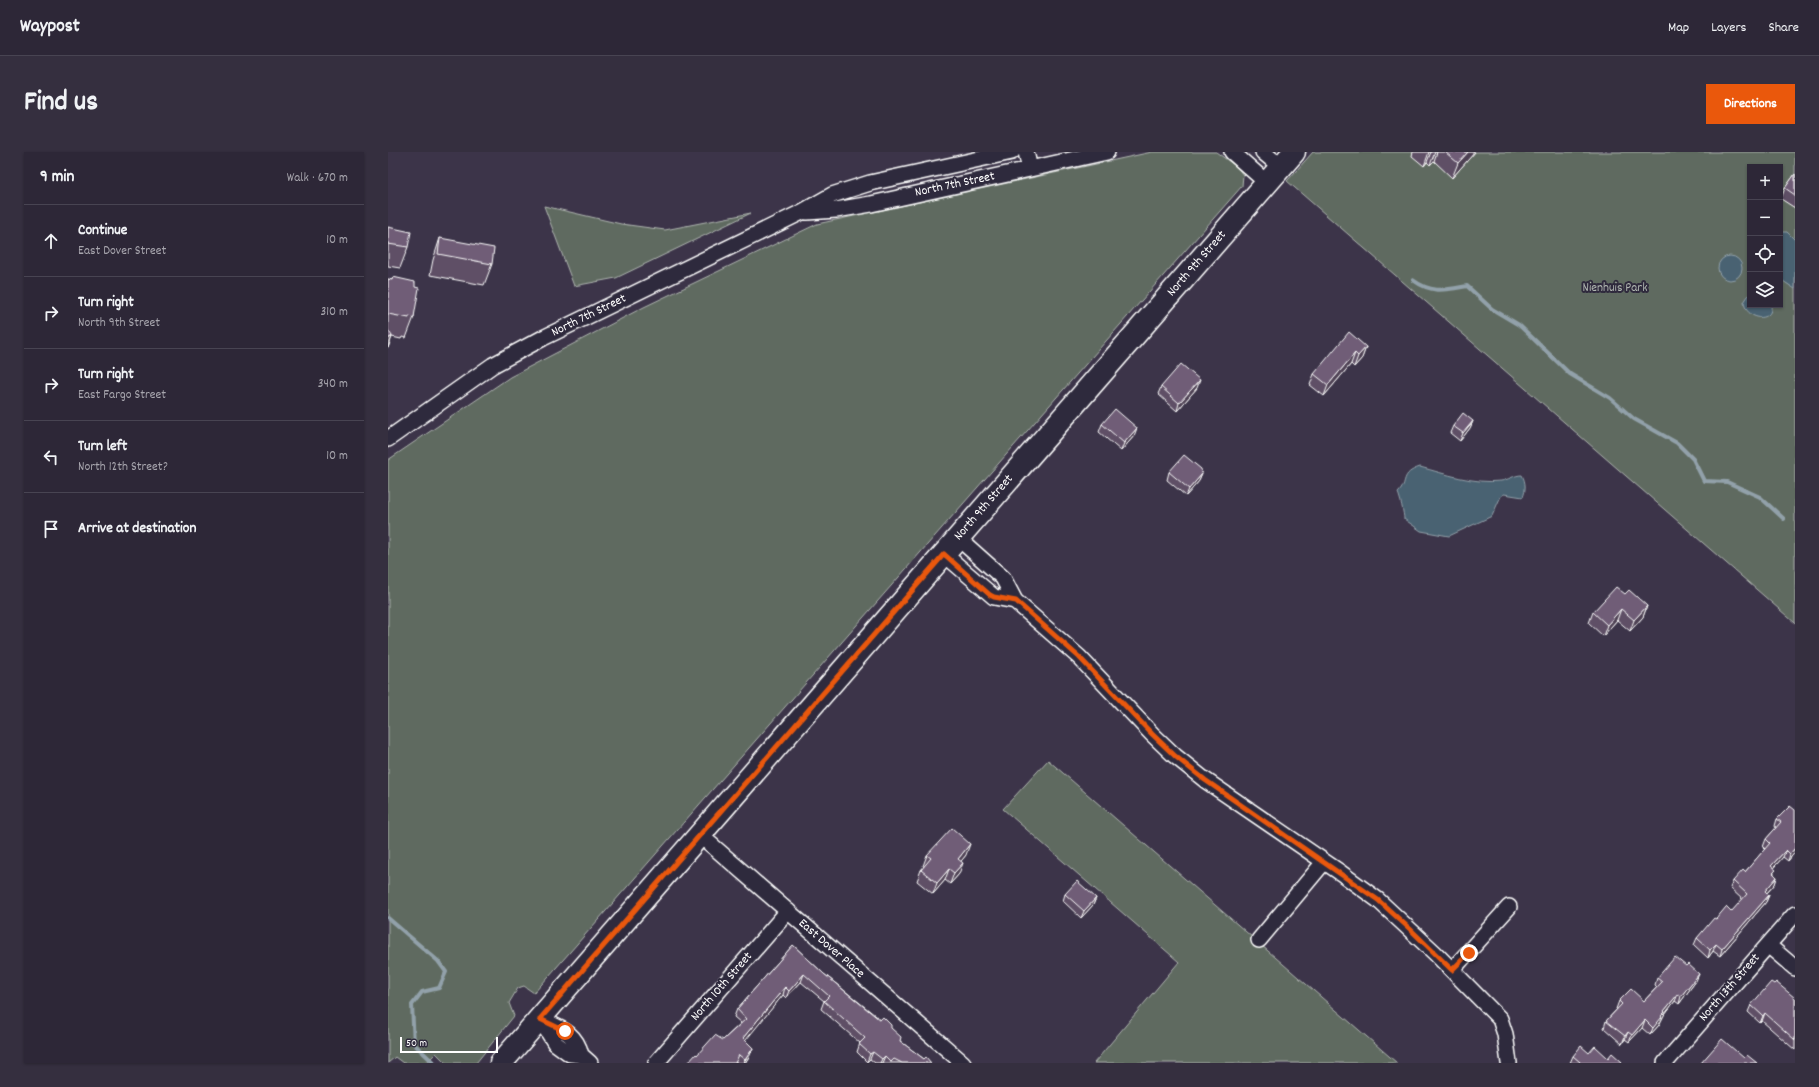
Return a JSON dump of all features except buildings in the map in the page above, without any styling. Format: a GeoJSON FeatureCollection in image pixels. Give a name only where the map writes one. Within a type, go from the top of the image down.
{"type":"FeatureCollection","features":[{"type":"Feature","properties":{"kind":"main road","name":"North 9th Street"},"geometry":{"type":"LineString","coordinates":[[501,1063],[1288,160]]}},
{"type":"Feature","properties":{"kind":"street","name":"North 7th Street"},"geometry":{"type":"LineString","coordinates":[[388,439],[493,365],[543,338],[802,212],[832,195],[870,183],[1012,152]]}},
{"type":"Feature","properties":{"kind":"street"},"geometry":{"type":"LineString","coordinates":[[1026,152],[1030,169]]}},
{"type":"Feature","properties":{"kind":"street","name":"North 7th Street"},"geometry":{"type":"LineString","coordinates":[[802,212],[836,210],[871,204],[1108,152]]}},
{"type":"Feature","properties":{"kind":"street"},"geometry":{"type":"LineString","coordinates":[[1232,152],[1267,183]]}},
{"type":"Feature","properties":{"kind":"street"},"geometry":{"type":"LineString","coordinates":[[1263,152],[1288,160]]}},
{"type":"Feature","properties":{"kind":"street"},"geometry":{"type":"LineString","coordinates":[[958,538],[1003,578],[1016,601],[1079,657],[1152,734],[1181,761],[1205,780],[1384,905],[1452,970],[1500,1019],[1505,1034],[1509,1063]]}},
{"type":"Feature","properties":{"kind":"street"},"geometry":{"type":"LineString","coordinates":[[944,554],[994,597],[1016,601]]}},
{"type":"Feature","properties":{"kind":"street","name":"East Dover Place"},"geometry":{"type":"LineString","coordinates":[[700,835],[963,1063]]}},
{"type":"Feature","properties":{"kind":"street"},"geometry":{"type":"LineString","coordinates":[[1259,940],[1324,862]]}},
{"type":"Feature","properties":{"kind":"street"},"geometry":{"type":"LineString","coordinates":[[1452,970],[1510,907]]}},
{"type":"Feature","properties":{"kind":"street","name":"North 10th Street"},"geometry":{"type":"LineString","coordinates":[[656,1063],[788,911]]}},
{"type":"Feature","properties":{"kind":"street","name":"North 13th Street"},"geometry":{"type":"LineString","coordinates":[[1665,1063],[1795,914]]}},
{"type":"Feature","properties":{"kind":"street"},"geometry":{"type":"LineString","coordinates":[[1768,945],[1795,968]]}},
{"type":"Feature","properties":{"kind":"street"},"geometry":{"type":"LineString","coordinates":[[540,1019],[555,1043],[570,1054],[585,1059]]}},
{"type":"Feature","properties":{"kind":"green space"},"geometry":{"type":"Polygon","coordinates":[[[1152,152],[1216,152],[1237,167],[1243,175],[1242,186],[534,993],[524,986],[518,988],[509,1003],[514,1016],[476,1063],[446,1063],[436,1053],[426,1063],[403,1063],[395,1057],[388,1063],[388,460],[510,377],[644,307],[817,224],[1152,152]]]}},
{"type":"Feature","properties":{"kind":"green space","name":"Nienhuis Park"},"geometry":{"type":"Polygon","coordinates":[[[1313,152],[1795,152],[1795,623],[1287,181],[1313,152]]]}},
{"type":"Feature","properties":{"kind":"green space"},"geometry":{"type":"Polygon","coordinates":[[[544,206],[621,224],[665,230],[751,213],[616,278],[574,286],[544,206]]]}},
{"type":"Feature","properties":{"kind":"green space"},"geometry":{"type":"Polygon","coordinates":[[[1048,760],[1397,1063],[1094,1063],[1179,962],[1003,809],[1048,760]]]}},
{"type":"Feature","properties":{"kind":"water"},"geometry":{"type":"Polygon","coordinates":[[[1783,232],[1787,232],[1795,240],[1795,289],[1783,281],[1783,232]]]}},
{"type":"Feature","properties":{"kind":"water"},"geometry":{"type":"Polygon","coordinates":[[[1730,256],[1738,260],[1742,268],[1738,276],[1730,280],[1722,276],[1718,268],[1722,260],[1730,256]]]}},
{"type":"Feature","properties":{"kind":"water"},"geometry":{"type":"Polygon","coordinates":[[[1747,298],[1747,308],[1771,308],[1771,311],[1764,317],[1754,316],[1749,313],[1744,302],[1747,298]]]}},
{"type":"Feature","properties":{"kind":"water"},"geometry":{"type":"Polygon","coordinates":[[[1420,467],[1460,478],[1491,482],[1506,480],[1522,475],[1525,483],[1525,492],[1523,497],[1504,494],[1501,496],[1492,516],[1449,536],[1421,531],[1404,519],[1398,493],[1409,472],[1420,467]]]}},
{"type":"Feature","properties":{"kind":"waterway"},"geometry":{"type":"LineString","coordinates":[[1413,280],[1426,287],[1439,290],[1467,286],[1492,309],[1519,325],[1570,374],[1610,398],[1634,419],[1677,443],[1693,459],[1704,481],[1727,482],[1760,497],[1784,519]]}},
{"type":"Feature","properties":{"kind":"waterway"},"geometry":{"type":"LineString","coordinates":[[388,918],[438,961],[446,972],[439,988],[422,992],[412,1005],[414,1044],[434,1063]]}},
{"type":"Feature","properties":{"kind":"route"},"geometry":{"type":"LineString","coordinates":[[565,1031],[540,1019],[944,554],[990,595],[1016,601],[1079,657],[1152,734],[1186,765],[1205,780],[1378,900],[1452,970],[1469,953]]}}]}
